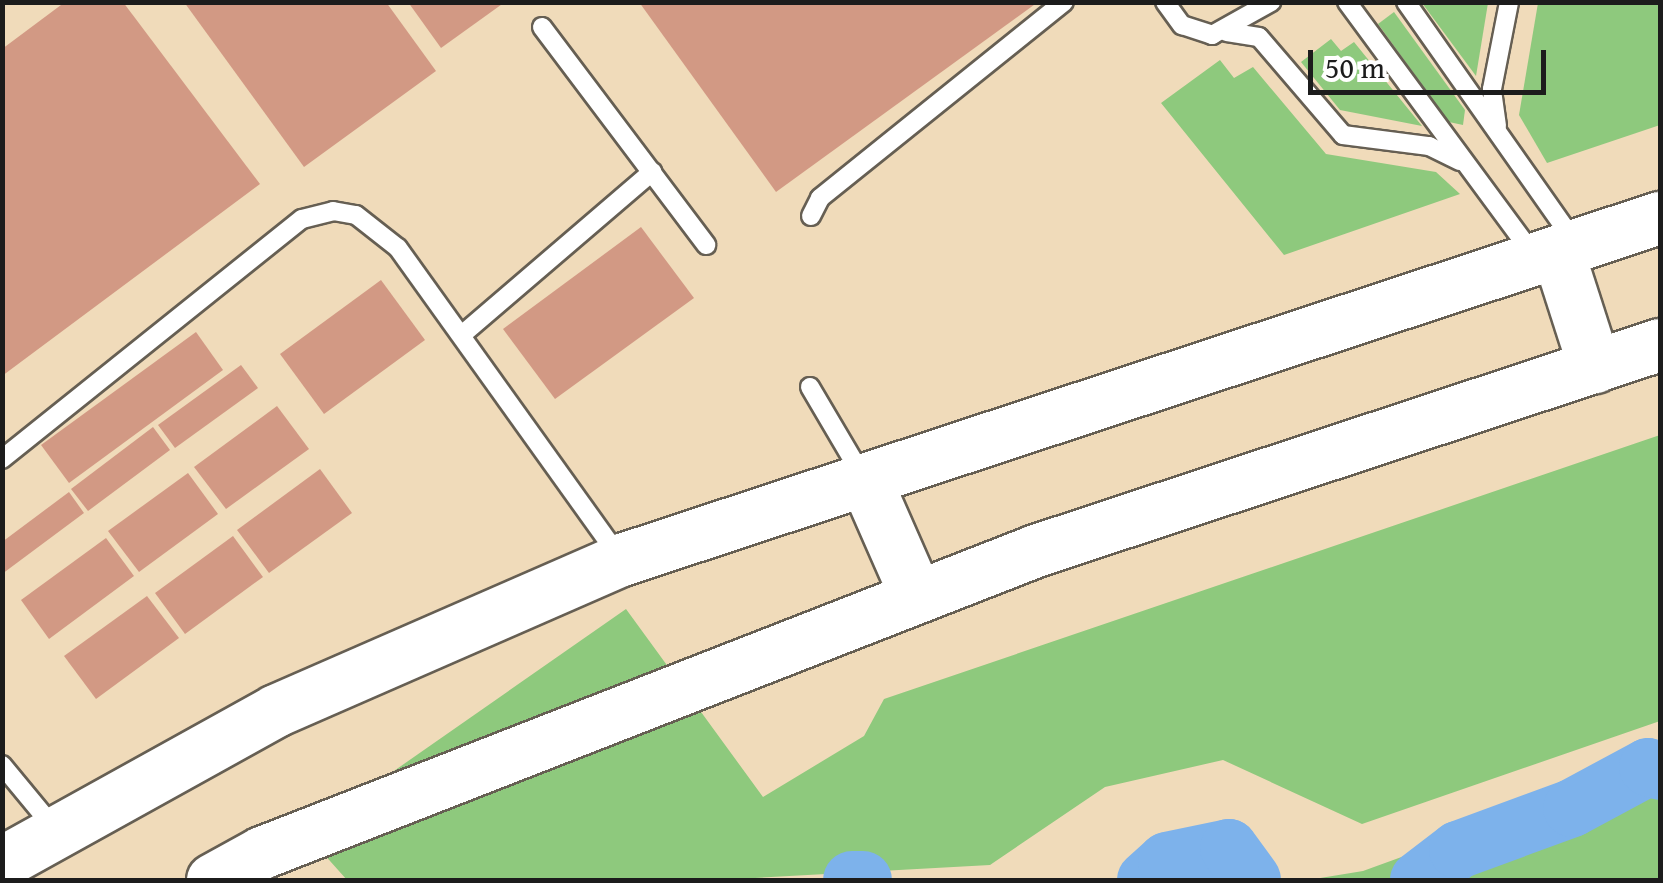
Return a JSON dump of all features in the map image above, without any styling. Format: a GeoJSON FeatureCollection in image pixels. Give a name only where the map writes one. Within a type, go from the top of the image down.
{"type":"FeatureCollection","features":[{"type":"Feature","properties":{"kind":"main road"},"geometry":{"type":"LineString","coordinates":[[2,862],[55,829],[276,711],[622,560],[1660,218]]}},
{"type":"Feature","properties":{"kind":"main road"},"geometry":{"type":"LineString","coordinates":[[1557,252],[1595,367]]}},
{"type":"Feature","properties":{"kind":"main road"},"geometry":{"type":"LineString","coordinates":[[213,880],[262,852],[917,597],[1660,345]]}},
{"type":"Feature","properties":{"kind":"main road"},"geometry":{"type":"LineString","coordinates":[[866,481],[917,597]]}},
{"type":"Feature","properties":{"kind":"lane"},"geometry":{"type":"LineString","coordinates":[[811,216],[820,198],[1064,2]]}},
{"type":"Feature","properties":{"kind":"lane"},"geometry":{"type":"LineString","coordinates":[[1165,2],[1196,32],[1260,37],[1344,135],[1429,146],[1468,166]]}},
{"type":"Feature","properties":{"kind":"lane"},"geometry":{"type":"LineString","coordinates":[[1228,32],[1272,2]]}},
{"type":"Feature","properties":{"kind":"lane"},"geometry":{"type":"LineString","coordinates":[[1347,2],[1468,166],[1557,252]]}},
{"type":"Feature","properties":{"kind":"lane"},"geometry":{"type":"LineString","coordinates":[[1406,2],[1500,136],[1557,252]]}},
{"type":"Feature","properties":{"kind":"lane"},"geometry":{"type":"LineString","coordinates":[[1500,136],[1492,89],[1509,2]]}},
{"type":"Feature","properties":{"kind":"lane"},"geometry":{"type":"LineString","coordinates":[[542,27],[706,245]]}},
{"type":"Feature","properties":{"kind":"lane"},"geometry":{"type":"LineString","coordinates":[[464,333],[652,172]]}},
{"type":"Feature","properties":{"kind":"lane"},"geometry":{"type":"LineString","coordinates":[[2,459],[319,212],[356,215],[398,248],[464,333],[622,560]]}},
{"type":"Feature","properties":{"kind":"lane"},"geometry":{"type":"LineString","coordinates":[[810,387],[866,481]]}},
{"type":"Feature","properties":{"kind":"lane"},"geometry":{"type":"LineString","coordinates":[[2,765],[55,829]]}},
{"type":"Feature","properties":{"kind":"green space"},"geometry":{"type":"Polygon","coordinates":[[[1422,3],[1488,3],[1476,76],[1422,3]]]}},
{"type":"Feature","properties":{"kind":"green space"},"geometry":{"type":"Polygon","coordinates":[[[1538,3],[1660,3],[1660,125],[1547,163],[1519,115],[1538,3]]]}},
{"type":"Feature","properties":{"kind":"green space"},"geometry":{"type":"Polygon","coordinates":[[[1394,12],[1465,110],[1463,125],[1449,122],[1378,24],[1394,12]]]}},
{"type":"Feature","properties":{"kind":"green space"},"geometry":{"type":"Polygon","coordinates":[[[1331,39],[1341,51],[1354,42],[1422,126],[1340,110],[1301,62],[1331,39]]]}},
{"type":"Feature","properties":{"kind":"green space"},"geometry":{"type":"Polygon","coordinates":[[[1220,60],[1234,78],[1253,67],[1326,154],[1436,172],[1460,194],[1284,255],[1161,103],[1220,60]]]}},
{"type":"Feature","properties":{"kind":"green space"},"geometry":{"type":"Polygon","coordinates":[[[1660,435],[1660,721],[1362,824],[1223,760],[1105,787],[990,865],[719,880],[347,880],[305,833],[626,609],[763,797],[864,736],[884,699],[1660,435]]]}},
{"type":"Feature","properties":{"kind":"green space"},"geometry":{"type":"Polygon","coordinates":[[[1660,763],[1660,880],[1308,880],[1363,871],[1660,763]]]}},
{"type":"Feature","properties":{"kind":"building"},"geometry":{"type":"Polygon","coordinates":[[[65,2],[123,2],[260,184],[2,376],[2,49],[65,2]]]}},
{"type":"Feature","properties":{"kind":"building"},"geometry":{"type":"Polygon","coordinates":[[[184,2],[386,2],[436,71],[304,167],[184,2]]]}},
{"type":"Feature","properties":{"kind":"building"},"geometry":{"type":"Polygon","coordinates":[[[408,2],[505,2],[441,48],[408,2]]]}},
{"type":"Feature","properties":{"kind":"building"},"geometry":{"type":"Polygon","coordinates":[[[639,2],[1038,2],[776,192],[639,2]]]}},
{"type":"Feature","properties":{"kind":"building"},"geometry":{"type":"Polygon","coordinates":[[[641,227],[694,298],[555,399],[503,329],[641,227]]]}},
{"type":"Feature","properties":{"kind":"building"},"geometry":{"type":"Polygon","coordinates":[[[381,280],[425,340],[324,414],[280,354],[381,280]]]}},
{"type":"Feature","properties":{"kind":"building"},"geometry":{"type":"Polygon","coordinates":[[[196,332],[223,370],[69,483],[41,445],[196,332]]]}},
{"type":"Feature","properties":{"kind":"building"},"geometry":{"type":"Polygon","coordinates":[[[241,365],[258,388],[175,448],[158,425],[241,365]]]}},
{"type":"Feature","properties":{"kind":"building"},"geometry":{"type":"Polygon","coordinates":[[[277,406],[309,449],[226,509],[194,467],[277,406]]]}},
{"type":"Feature","properties":{"kind":"building"},"geometry":{"type":"Polygon","coordinates":[[[153,427],[170,450],[88,511],[71,489],[153,427]]]}},
{"type":"Feature","properties":{"kind":"building"},"geometry":{"type":"Polygon","coordinates":[[[320,469],[352,513],[269,573],[237,530],[320,469]]]}},
{"type":"Feature","properties":{"kind":"building"},"geometry":{"type":"Polygon","coordinates":[[[188,473],[218,514],[139,572],[108,531],[188,473]]]}},
{"type":"Feature","properties":{"kind":"building"},"geometry":{"type":"Polygon","coordinates":[[[69,492],[84,513],[2,574],[2,542],[69,492]]]}},
{"type":"Feature","properties":{"kind":"building"},"geometry":{"type":"Polygon","coordinates":[[[233,536],[263,577],[185,634],[155,593],[233,536]]]}},
{"type":"Feature","properties":{"kind":"building"},"geometry":{"type":"Polygon","coordinates":[[[106,538],[134,576],[49,639],[21,600],[106,538]]]}},
{"type":"Feature","properties":{"kind":"building"},"geometry":{"type":"Polygon","coordinates":[[[147,596],[179,638],[96,699],[64,656],[147,596]]]}},
{"type":"Feature","properties":{"kind":"waterway"},"geometry":{"type":"LineString","coordinates":[[1419,880],[1458,850],[1572,808],[1648,767],[1660,771]]}},
{"type":"Feature","properties":{"kind":"waterway"},"geometry":{"type":"LineString","coordinates":[[1146,880],[1167,861],[1229,848],[1252,880]]}},
{"type":"Feature","properties":{"kind":"waterway"},"geometry":{"type":"LineString","coordinates":[[852,880],[863,880]]}}]}
